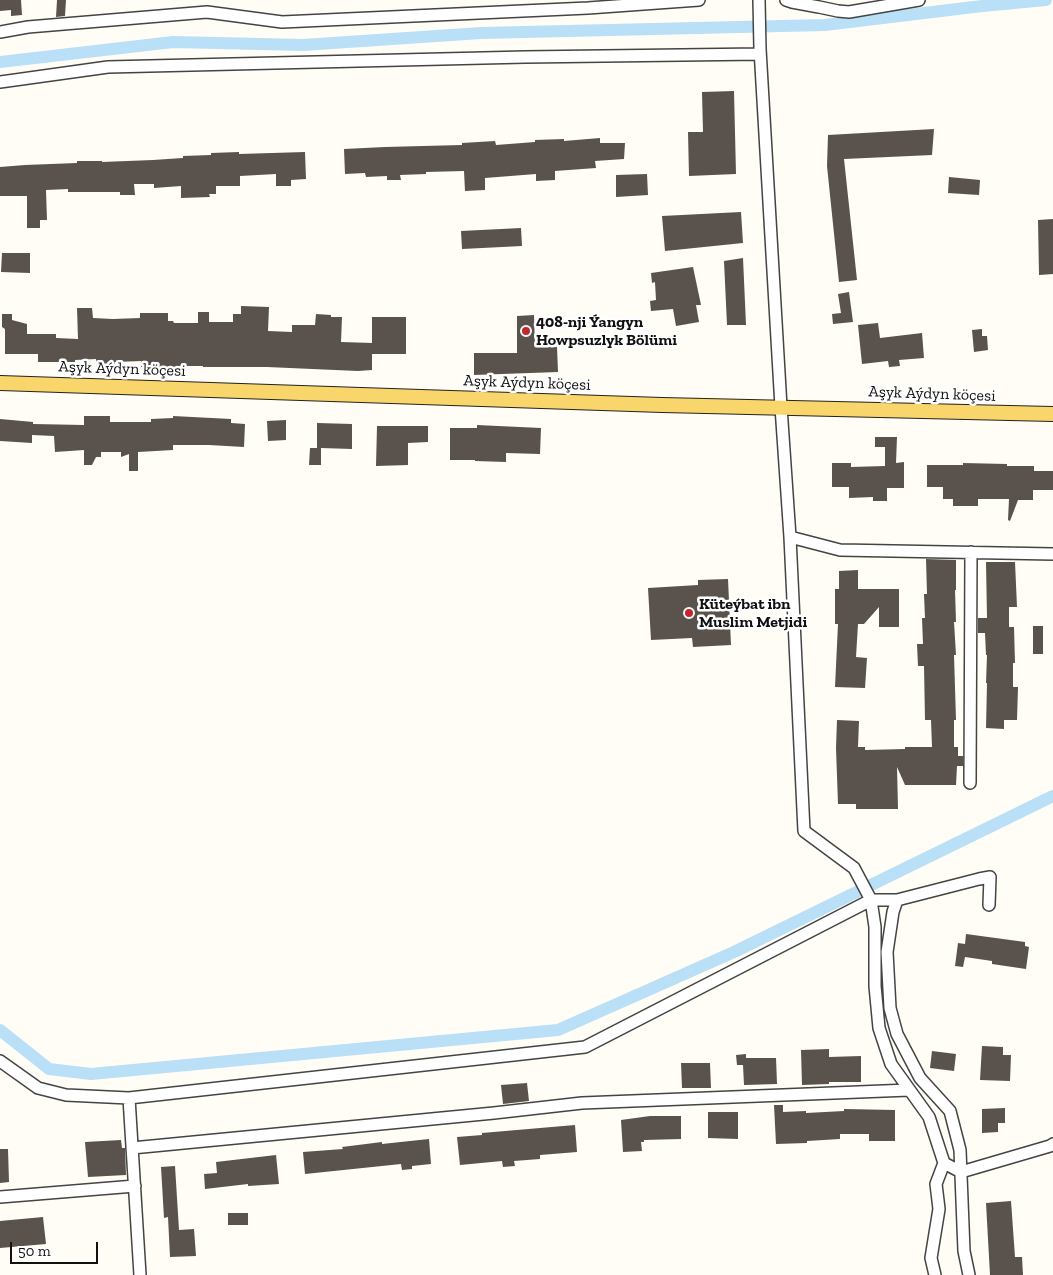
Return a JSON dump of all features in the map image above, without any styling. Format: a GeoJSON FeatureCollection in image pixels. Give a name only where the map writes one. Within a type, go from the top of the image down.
{"type":"FeatureCollection","features":[{"type":"Feature","properties":{"kind":"main road","name":"Aşyk Aýdyn köçesi"},"geometry":{"type":"LineString","coordinates":[[0,383],[662,405],[1053,414]]}},
{"type":"Feature","properties":{"kind":"street"},"geometry":{"type":"LineString","coordinates":[[0,32],[28,27],[207,12],[282,22],[588,8],[699,0]]}},
{"type":"Feature","properties":{"kind":"street"},"geometry":{"type":"LineString","coordinates":[[759,0],[760,51],[790,537],[804,831],[854,868],[872,900],[875,927],[875,986],[879,1028],[891,1064],[929,1117],[944,1163],[936,1184],[939,1209],[931,1258],[935,1275]]}},
{"type":"Feature","properties":{"kind":"street"},"geometry":{"type":"LineString","coordinates":[[786,0],[849,12],[918,0]]}},
{"type":"Feature","properties":{"kind":"street"},"geometry":{"type":"LineString","coordinates":[[0,82],[108,66],[760,51]]}},
{"type":"Feature","properties":{"kind":"street"},"geometry":{"type":"LineString","coordinates":[[790,537],[840,550],[1053,554]]}},
{"type":"Feature","properties":{"kind":"street"},"geometry":{"type":"LineString","coordinates":[[970,552],[970,782]]}},
{"type":"Feature","properties":{"kind":"street"},"geometry":{"type":"LineString","coordinates":[[0,1061],[38,1088],[66,1095],[129,1098],[585,1047],[872,900],[897,900],[979,879],[990,878],[989,905]]}},
{"type":"Feature","properties":{"kind":"street"},"geometry":{"type":"LineString","coordinates":[[897,900],[888,952],[890,1008],[897,1034],[920,1078],[950,1111],[960,1150],[964,1251],[969,1275]]}},
{"type":"Feature","properties":{"kind":"street"},"geometry":{"type":"LineString","coordinates":[[132,1148],[582,1103],[910,1090]]}},
{"type":"Feature","properties":{"kind":"street"},"geometry":{"type":"LineString","coordinates":[[129,1098],[140,1275]]}},
{"type":"Feature","properties":{"kind":"street"},"geometry":{"type":"LineString","coordinates":[[944,1163],[961,1172],[1053,1144]]}},
{"type":"Feature","properties":{"kind":"street"},"geometry":{"type":"LineString","coordinates":[[0,1197],[135,1186]]}},
{"type":"Feature","properties":{"kind":"building"},"geometry":{"type":"Polygon","coordinates":[[[0,0],[21,0],[22,15],[11,16],[11,10],[0,11],[0,0]]]}},
{"type":"Feature","properties":{"kind":"building"},"geometry":{"type":"Polygon","coordinates":[[[57,0],[66,0],[65,16],[56,17],[57,0]]]}},
{"type":"Feature","properties":{"kind":"building"},"geometry":{"type":"Polygon","coordinates":[[[734,91],[736,174],[689,176],[688,132],[703,132],[702,92],[734,91]]]}},
{"type":"Feature","properties":{"kind":"building"},"geometry":{"type":"Polygon","coordinates":[[[934,129],[932,155],[844,159],[857,280],[839,282],[827,166],[828,135],[934,129]]]}},
{"type":"Feature","properties":{"kind":"building"},"geometry":{"type":"Polygon","coordinates":[[[600,138],[600,143],[625,143],[624,159],[595,161],[596,168],[555,171],[555,180],[536,181],[536,174],[485,178],[485,190],[465,191],[464,171],[400,175],[401,180],[387,180],[387,176],[366,177],[365,173],[345,174],[344,149],[462,145],[462,143],[495,141],[496,145],[535,142],[535,140],[564,139],[564,141],[600,138]]]}},
{"type":"Feature","properties":{"kind":"building"},"geometry":{"type":"Polygon","coordinates":[[[239,152],[239,154],[305,152],[306,179],[291,180],[291,186],[276,186],[276,174],[240,176],[240,186],[216,186],[216,194],[209,194],[210,197],[181,198],[181,186],[154,188],[154,184],[134,184],[135,195],[120,195],[120,192],[68,192],[68,189],[46,190],[47,220],[40,220],[40,228],[27,228],[27,196],[0,196],[0,167],[77,163],[77,161],[153,160],[211,155],[211,153],[239,152]]]}},
{"type":"Feature","properties":{"kind":"building"},"geometry":{"type":"Polygon","coordinates":[[[647,174],[648,195],[616,197],[616,175],[647,174]]]}},
{"type":"Feature","properties":{"kind":"building"},"geometry":{"type":"Polygon","coordinates":[[[949,177],[980,180],[979,195],[948,193],[949,177]]]}},
{"type":"Feature","properties":{"kind":"building"},"geometry":{"type":"Polygon","coordinates":[[[741,212],[743,243],[665,251],[662,216],[741,212]]]}},
{"type":"Feature","properties":{"kind":"building"},"geometry":{"type":"Polygon","coordinates":[[[1053,219],[1053,274],[1039,275],[1038,220],[1053,219]]]}},
{"type":"Feature","properties":{"kind":"building"},"geometry":{"type":"Polygon","coordinates":[[[521,228],[522,246],[462,249],[461,231],[521,228]]]}},
{"type":"Feature","properties":{"kind":"building"},"geometry":{"type":"Polygon","coordinates":[[[2,253],[30,253],[30,273],[1,272],[2,253]]]}},
{"type":"Feature","properties":{"kind":"building"},"geometry":{"type":"Polygon","coordinates":[[[743,258],[746,325],[727,325],[724,261],[743,258]]]}},
{"type":"Feature","properties":{"kind":"building"},"geometry":{"type":"Polygon","coordinates":[[[693,267],[701,305],[696,305],[699,322],[676,326],[673,309],[651,311],[650,301],[656,300],[655,282],[652,283],[651,273],[693,267]]]}},
{"type":"Feature","properties":{"kind":"building"},"geometry":{"type":"Polygon","coordinates":[[[849,292],[853,322],[833,324],[832,314],[841,313],[838,294],[849,292]]]}},
{"type":"Feature","properties":{"kind":"building"},"geometry":{"type":"Polygon","coordinates":[[[241,306],[269,307],[268,331],[292,332],[292,325],[315,325],[316,314],[342,317],[341,342],[372,343],[372,317],[406,317],[406,354],[372,354],[372,370],[358,371],[267,367],[141,367],[141,361],[115,362],[115,367],[97,368],[96,359],[75,360],[75,362],[38,362],[38,354],[5,354],[5,329],[2,327],[2,314],[12,314],[12,320],[27,324],[27,334],[56,334],[56,338],[78,339],[77,308],[92,308],[93,318],[140,318],[140,313],[168,313],[168,321],[173,321],[174,323],[198,323],[198,312],[209,312],[209,322],[233,322],[233,314],[241,314],[241,306]]]}},
{"type":"Feature","properties":{"kind":"building"},"geometry":{"type":"Polygon","coordinates":[[[534,315],[535,347],[557,347],[558,372],[474,375],[474,353],[517,353],[517,316],[534,315]]]}},
{"type":"Feature","properties":{"kind":"building"},"geometry":{"type":"Polygon","coordinates":[[[878,323],[880,338],[922,333],[924,358],[899,360],[900,366],[889,367],[888,361],[862,364],[858,325],[878,323]]]}},
{"type":"Feature","properties":{"kind":"building"},"geometry":{"type":"Polygon","coordinates":[[[982,329],[982,336],[987,336],[988,350],[974,352],[972,330],[982,329]]]}},
{"type":"Feature","properties":{"kind":"building"},"geometry":{"type":"Polygon","coordinates":[[[84,416],[110,416],[110,422],[151,422],[151,419],[173,418],[173,416],[231,419],[231,423],[245,424],[244,447],[173,445],[173,450],[138,452],[138,471],[129,471],[129,454],[121,457],[121,452],[101,452],[101,457],[96,457],[92,465],[84,465],[84,450],[55,452],[54,436],[32,435],[32,443],[0,441],[0,419],[33,422],[33,424],[84,425],[84,416]]]}},
{"type":"Feature","properties":{"kind":"building"},"geometry":{"type":"Polygon","coordinates":[[[286,420],[286,440],[268,441],[267,421],[286,420]]]}},
{"type":"Feature","properties":{"kind":"building"},"geometry":{"type":"Polygon","coordinates":[[[317,423],[352,424],[352,449],[321,448],[321,465],[309,465],[310,448],[317,448],[317,423]]]}},
{"type":"Feature","properties":{"kind":"building"},"geometry":{"type":"Polygon","coordinates":[[[477,425],[541,428],[540,454],[506,453],[506,462],[450,460],[450,428],[477,428],[477,425]]]}},
{"type":"Feature","properties":{"kind":"building"},"geometry":{"type":"Polygon","coordinates":[[[377,426],[428,426],[428,442],[408,443],[408,465],[376,466],[377,426]]]}},
{"type":"Feature","properties":{"kind":"building"},"geometry":{"type":"Polygon","coordinates":[[[875,437],[897,437],[896,463],[904,462],[904,488],[887,488],[887,501],[873,501],[873,497],[849,498],[849,487],[832,487],[832,463],[851,463],[851,467],[885,466],[885,447],[875,447],[875,437]]]}},
{"type":"Feature","properties":{"kind":"building"},"geometry":{"type":"Polygon","coordinates":[[[963,463],[1034,466],[1034,471],[1053,471],[1053,490],[1033,490],[1033,500],[1018,500],[1010,521],[1008,520],[1009,499],[978,499],[978,506],[953,506],[953,499],[943,499],[943,487],[927,487],[927,465],[963,465],[963,463]]]}},
{"type":"Feature","properties":{"kind":"building"},"geometry":{"type":"Polygon","coordinates":[[[926,559],[956,560],[956,622],[954,622],[956,655],[954,655],[956,720],[954,720],[954,747],[958,747],[958,756],[963,756],[963,766],[957,766],[956,785],[905,785],[897,767],[898,809],[856,809],[856,804],[838,804],[837,720],[859,721],[858,747],[865,747],[865,750],[932,747],[931,720],[925,720],[924,666],[918,666],[917,644],[923,644],[922,618],[925,618],[924,594],[927,594],[926,559]]]}},
{"type":"Feature","properties":{"kind":"building"},"geometry":{"type":"Polygon","coordinates":[[[986,562],[1015,562],[1017,607],[1009,607],[1009,627],[1014,627],[1015,663],[1013,663],[1013,687],[1018,687],[1017,720],[1004,720],[1004,729],[986,728],[987,655],[985,633],[978,633],[978,618],[987,618],[986,562]]]}},
{"type":"Feature","properties":{"kind":"building"},"geometry":{"type":"Polygon","coordinates":[[[858,570],[858,589],[899,589],[899,627],[879,627],[879,607],[864,624],[858,624],[856,657],[867,658],[865,688],[835,687],[838,624],[835,624],[835,589],[839,589],[839,571],[858,570]]]}},
{"type":"Feature","properties":{"kind":"building","name":"Küteýbat ibn Muslim Metjidi"},"geometry":{"type":"Polygon","coordinates":[[[728,579],[731,645],[693,647],[692,638],[651,640],[648,588],[698,585],[698,580],[728,579]]]}},
{"type":"Feature","properties":{"kind":"building"},"geometry":{"type":"Polygon","coordinates":[[[1033,626],[1043,626],[1043,654],[1033,654],[1033,626]]]}},
{"type":"Feature","properties":{"kind":"building"},"geometry":{"type":"Polygon","coordinates":[[[966,934],[1025,942],[1025,946],[1029,947],[1026,969],[992,964],[992,961],[965,957],[963,967],[955,966],[958,943],[965,944],[966,934]]]}},
{"type":"Feature","properties":{"kind":"building"},"geometry":{"type":"Polygon","coordinates":[[[982,1046],[1003,1047],[1003,1055],[1011,1055],[1010,1081],[980,1080],[982,1046]]]}},
{"type":"Feature","properties":{"kind":"building"},"geometry":{"type":"Polygon","coordinates":[[[829,1049],[829,1057],[861,1056],[861,1082],[829,1082],[829,1084],[802,1085],[801,1050],[829,1049]]]}},
{"type":"Feature","properties":{"kind":"building"},"geometry":{"type":"Polygon","coordinates":[[[932,1051],[956,1054],[954,1071],[930,1068],[932,1051]]]}},
{"type":"Feature","properties":{"kind":"building"},"geometry":{"type":"Polygon","coordinates":[[[746,1054],[746,1058],[776,1058],[777,1084],[744,1085],[743,1065],[737,1065],[736,1055],[746,1054]]]}},
{"type":"Feature","properties":{"kind":"building"},"geometry":{"type":"Polygon","coordinates":[[[681,1063],[710,1063],[711,1088],[682,1088],[681,1063]]]}},
{"type":"Feature","properties":{"kind":"building"},"geometry":{"type":"Polygon","coordinates":[[[527,1083],[529,1101],[503,1104],[501,1085],[527,1083]]]}},
{"type":"Feature","properties":{"kind":"building"},"geometry":{"type":"Polygon","coordinates":[[[774,1105],[783,1105],[783,1112],[806,1111],[806,1113],[844,1111],[844,1109],[895,1110],[895,1141],[869,1141],[869,1134],[840,1134],[840,1139],[776,1144],[774,1105]]]}},
{"type":"Feature","properties":{"kind":"building"},"geometry":{"type":"Polygon","coordinates":[[[1005,1108],[1005,1123],[998,1123],[998,1132],[982,1133],[982,1109],[1005,1108]]]}},
{"type":"Feature","properties":{"kind":"building"},"geometry":{"type":"Polygon","coordinates":[[[708,1112],[738,1112],[738,1139],[708,1138],[708,1112]]]}},
{"type":"Feature","properties":{"kind":"building"},"geometry":{"type":"Polygon","coordinates":[[[650,1116],[681,1116],[681,1139],[644,1140],[644,1142],[641,1142],[642,1151],[623,1152],[621,1120],[650,1116]]]}},
{"type":"Feature","properties":{"kind":"building"},"geometry":{"type":"Polygon","coordinates":[[[575,1125],[577,1152],[540,1155],[540,1159],[514,1161],[515,1166],[503,1167],[502,1161],[460,1165],[457,1137],[575,1125]]]}},
{"type":"Feature","properties":{"kind":"building"},"geometry":{"type":"Polygon","coordinates":[[[429,1139],[431,1164],[412,1166],[412,1169],[402,1170],[401,1164],[305,1174],[303,1152],[343,1149],[342,1147],[382,1142],[382,1144],[429,1139]]]}},
{"type":"Feature","properties":{"kind":"building"},"geometry":{"type":"Polygon","coordinates":[[[121,1140],[122,1148],[125,1148],[126,1175],[88,1177],[85,1142],[121,1140]]]}},
{"type":"Feature","properties":{"kind":"building"},"geometry":{"type":"Polygon","coordinates":[[[0,1149],[8,1149],[9,1182],[0,1183],[0,1149]]]}},
{"type":"Feature","properties":{"kind":"building"},"geometry":{"type":"Polygon","coordinates":[[[276,1155],[279,1184],[248,1186],[248,1184],[205,1189],[204,1174],[217,1173],[216,1162],[276,1155]]]}},
{"type":"Feature","properties":{"kind":"building"},"geometry":{"type":"Polygon","coordinates":[[[175,1166],[179,1230],[194,1229],[196,1256],[170,1257],[168,1217],[164,1218],[161,1167],[175,1166]]]}},
{"type":"Feature","properties":{"kind":"building"},"geometry":{"type":"Polygon","coordinates":[[[1011,1201],[1015,1257],[1022,1257],[1023,1275],[990,1275],[986,1203],[1011,1201]]]}},
{"type":"Feature","properties":{"kind":"building"},"geometry":{"type":"Polygon","coordinates":[[[228,1213],[248,1213],[248,1225],[228,1225],[228,1213]]]}},
{"type":"Feature","properties":{"kind":"building"},"geometry":{"type":"Polygon","coordinates":[[[43,1217],[46,1244],[0,1248],[0,1221],[43,1217]]]}},
{"type":"Feature","properties":{"kind":"waterway"},"geometry":{"type":"LineString","coordinates":[[0,62],[173,42],[303,45],[481,33],[825,25],[1046,0]]}},
{"type":"Feature","properties":{"kind":"waterway"},"geometry":{"type":"LineString","coordinates":[[0,1030],[49,1069],[91,1074],[558,1030],[734,952],[1053,796]]}},
{"type":"Feature","properties":{"kind":"place","name":"408-nji Ýangyn Howpsuzlyk Bölümi"},"geometry":{"type":"Point","coordinates":[526,331]}},
{"type":"Feature","properties":{"kind":"place","name":"Küteýbat ibn Muslim Metjidi"},"geometry":{"type":"Point","coordinates":[689,613]}}]}
